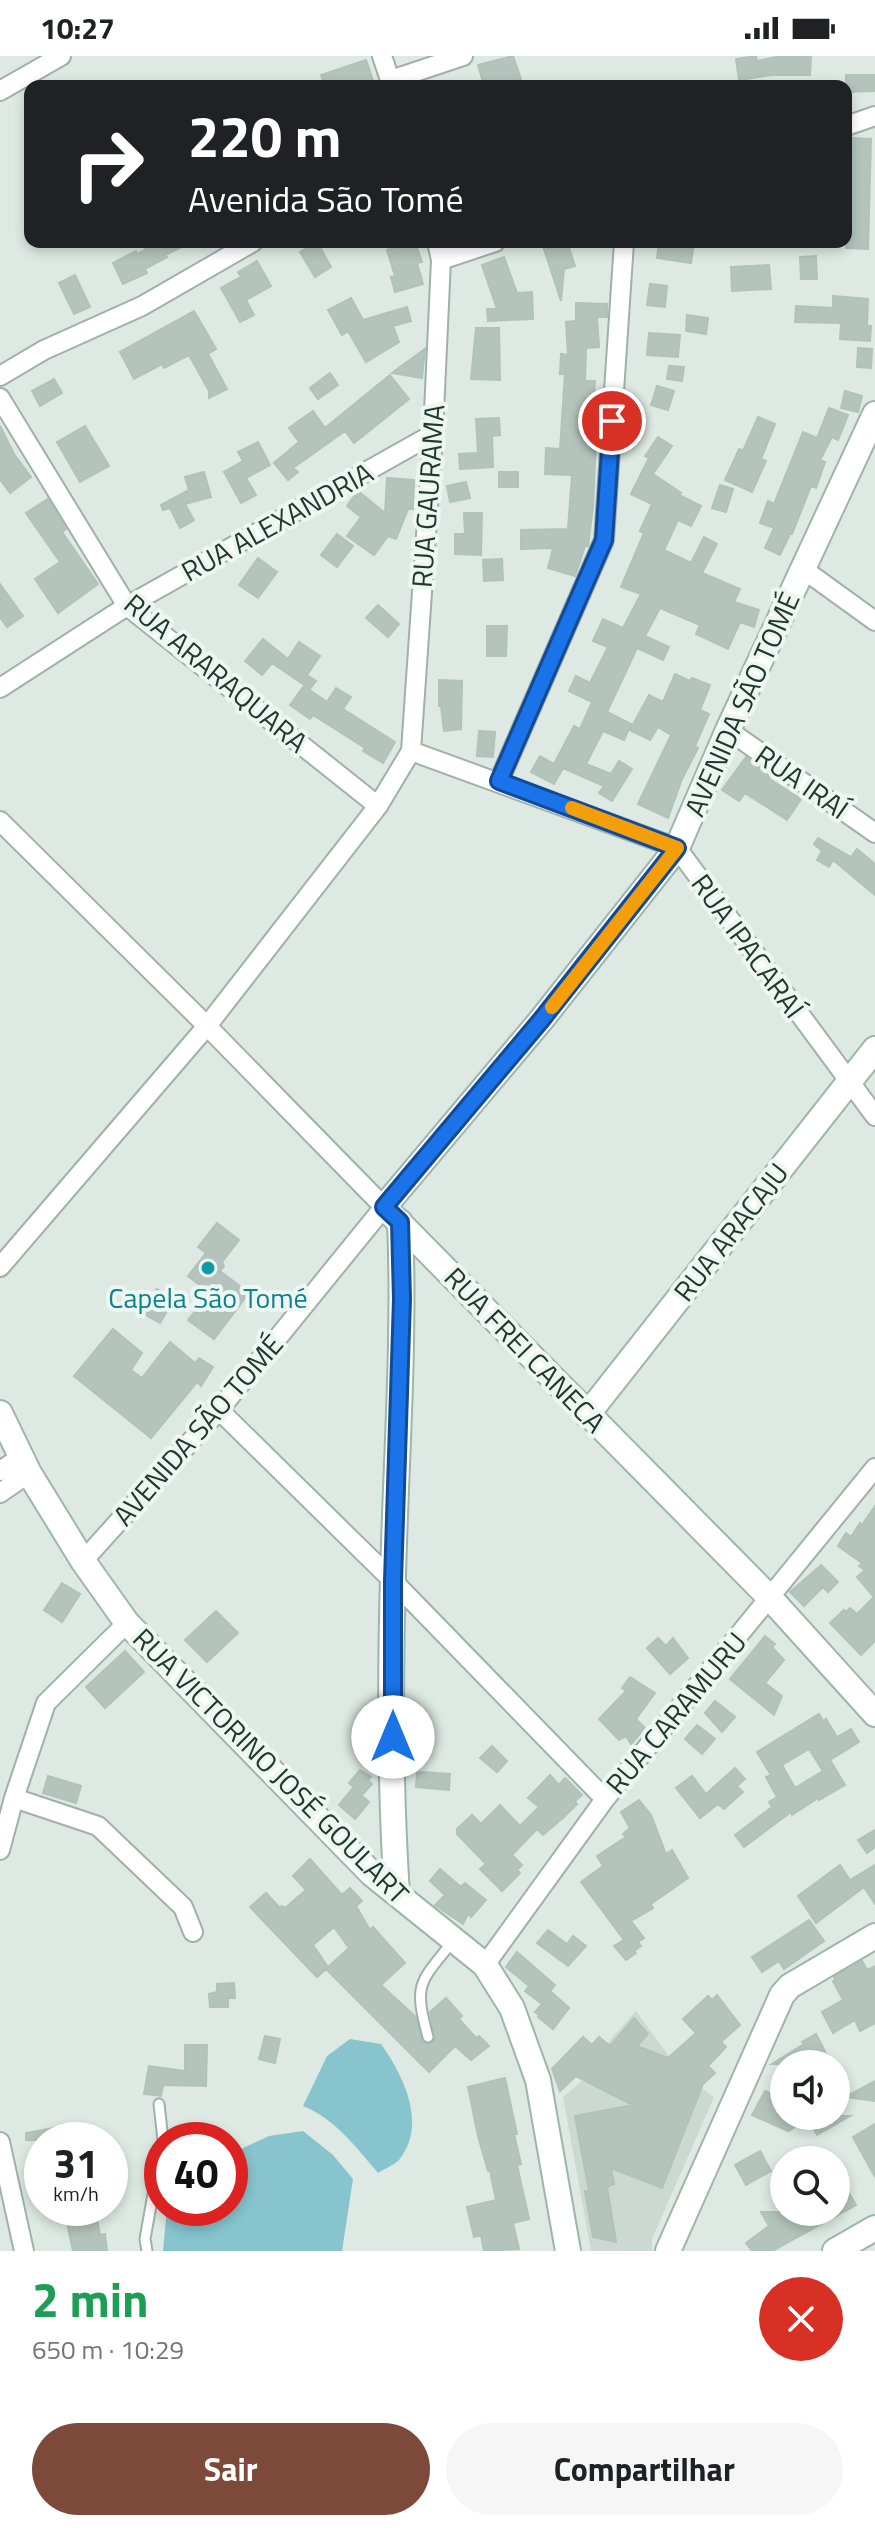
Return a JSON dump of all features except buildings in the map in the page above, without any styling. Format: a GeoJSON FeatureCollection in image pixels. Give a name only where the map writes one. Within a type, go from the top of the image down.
{"type":"FeatureCollection","features":[{"type":"Feature","properties":{"kind":"street"},"geometry":{"type":"LineString","coordinates":[[0,91],[61,56]]}},
{"type":"Feature","properties":{"kind":"street"},"geometry":{"type":"LineString","coordinates":[[382,56],[390,80]]}},
{"type":"Feature","properties":{"kind":"street"},"geometry":{"type":"LineString","coordinates":[[399,80],[463,56]]}},
{"type":"Feature","properties":{"kind":"street"},"geometry":{"type":"LineString","coordinates":[[852,124],[875,116]]}},
{"type":"Feature","properties":{"kind":"street"},"geometry":{"type":"LineString","coordinates":[[0,376],[44,350],[142,306],[243,248]]}},
{"type":"Feature","properties":{"kind":"street"},"geometry":{"type":"LineString","coordinates":[[499,781],[604,540],[624,248]]}},
{"type":"Feature","properties":{"kind":"street","name":"RUA GAURAMA"},"geometry":{"type":"LineString","coordinates":[[411,751],[433,434],[439,251]]}},
{"type":"Feature","properties":{"kind":"street","name":"RUA ARARAQUARA"},"geometry":{"type":"LineString","coordinates":[[0,398],[127,606],[378,806]]}},
{"type":"Feature","properties":{"kind":"street","name":"AVENIDA SÃO TOMÉ"},"geometry":{"type":"LineString","coordinates":[[83,1561],[392,1215],[677,848],[728,730],[875,414]]}},
{"type":"Feature","properties":{"kind":"street","name":"RUA ALEXANDRIA"},"geometry":{"type":"LineString","coordinates":[[0,688],[127,606],[433,434]]}},
{"type":"Feature","properties":{"kind":"street"},"geometry":{"type":"LineString","coordinates":[[803,569],[875,621]]}},
{"type":"Feature","properties":{"kind":"street","name":"RUA IRAÍ"},"geometry":{"type":"LineString","coordinates":[[728,730],[875,833]]}},
{"type":"Feature","properties":{"kind":"street"},"geometry":{"type":"LineString","coordinates":[[0,1267],[207,1026],[378,806],[411,751]]}},
{"type":"Feature","properties":{"kind":"street","name":"RUA IPACARAÍ"},"geometry":{"type":"LineString","coordinates":[[411,751],[677,848],[875,1116]]}},
{"type":"Feature","properties":{"kind":"street","name":"RUA FREI CANECA"},"geometry":{"type":"LineString","coordinates":[[0,821],[207,1026],[771,1599],[875,1714]]}},
{"type":"Feature","properties":{"kind":"street","name":"RUA ARACAJU"},"geometry":{"type":"LineString","coordinates":[[587,1415],[875,1049]]}},
{"type":"Feature","properties":{"kind":"street"},"geometry":{"type":"LineString","coordinates":[[392,1215],[402,1299],[393,1581],[393,1830],[397,1894]]}},
{"type":"Feature","properties":{"kind":"street"},"geometry":{"type":"LineString","coordinates":[[219,1410],[393,1581],[605,1799]]}},
{"type":"Feature","properties":{"kind":"street","name":"RUA VICTORINO JOSÉ GOULART"},"geometry":{"type":"LineString","coordinates":[[0,1413],[25,1465],[83,1561],[127,1623],[372,1874],[485,1965],[512,2008],[538,2080],[568,2251]]}},
{"type":"Feature","properties":{"kind":"street"},"geometry":{"type":"LineString","coordinates":[[0,1471],[25,1465]]}},
{"type":"Feature","properties":{"kind":"street"},"geometry":{"type":"LineString","coordinates":[[0,1493],[25,1465]]}},
{"type":"Feature","properties":{"kind":"street","name":"RUA CARAMURU"},"geometry":{"type":"LineString","coordinates":[[485,1965],[605,1799],[875,1468]]}},
{"type":"Feature","properties":{"kind":"street"},"geometry":{"type":"LineString","coordinates":[[0,1850],[46,1703],[127,1623]]}},
{"type":"Feature","properties":{"kind":"street"},"geometry":{"type":"LineString","coordinates":[[14,1798],[98,1826],[183,1907],[193,1932]]}},
{"type":"Feature","properties":{"kind":"street"},"geometry":{"type":"LineString","coordinates":[[668,2251],[782,1995],[790,1986],[875,1936]]}},
{"type":"Feature","properties":{"kind":"street"},"geometry":{"type":"LineString","coordinates":[[0,2142],[24,2251]]}},
{"type":"Feature","properties":{"kind":"street"},"geometry":{"type":"LineString","coordinates":[[835,2251],[875,2228]]}},
{"type":"Feature","properties":{"kind":"lane"},"geometry":{"type":"LineString","coordinates":[[428,2037],[419,2002],[423,1979],[454,1940]]}},
{"type":"Feature","properties":{"kind":"lane"},"geometry":{"type":"LineString","coordinates":[[159,2104],[160,2122]]}},
{"type":"Feature","properties":{"kind":"lane"},"geometry":{"type":"LineString","coordinates":[[147,2226],[147,2251]]}},
{"type":"Feature","properties":{"kind":"shaded area"},"geometry":{"type":"Polygon","coordinates":[[[636,2011],[682,2074],[714,2097],[652,2239],[652,2251],[591,2251],[563,2097],[588,2076],[611,2039],[636,2011]]]}},
{"type":"Feature","properties":{"kind":"water"},"geometry":{"type":"Polygon","coordinates":[[[350,2039],[381,2044],[397,2070],[409,2100],[412,2131],[407,2146],[399,2160],[378,2173],[335,2126],[303,2106],[327,2056],[350,2039]]]}},
{"type":"Feature","properties":{"kind":"water"},"geometry":{"type":"Polygon","coordinates":[[[303,2131],[333,2155],[353,2179],[342,2251],[163,2251],[165,2226],[248,2226],[248,2146],[269,2136],[303,2131]]]}},
{"type":"Feature","properties":{"kind":"slow traffic"},"geometry":{"type":"LineString","coordinates":[[552,1007],[677,848],[572,808]]}},
{"type":"Feature","properties":{"kind":"place","name":"Capela São Tomé"},"geometry":{"type":"Point","coordinates":[208,1268]}},
{"type":"Feature","properties":{"kind":"route"},"geometry":{"type":"LineString","coordinates":[[393,1737],[393,1581],[402,1299],[400,1222],[384,1207],[542,1019],[677,848],[499,781],[604,540],[612,421]]}}]}
